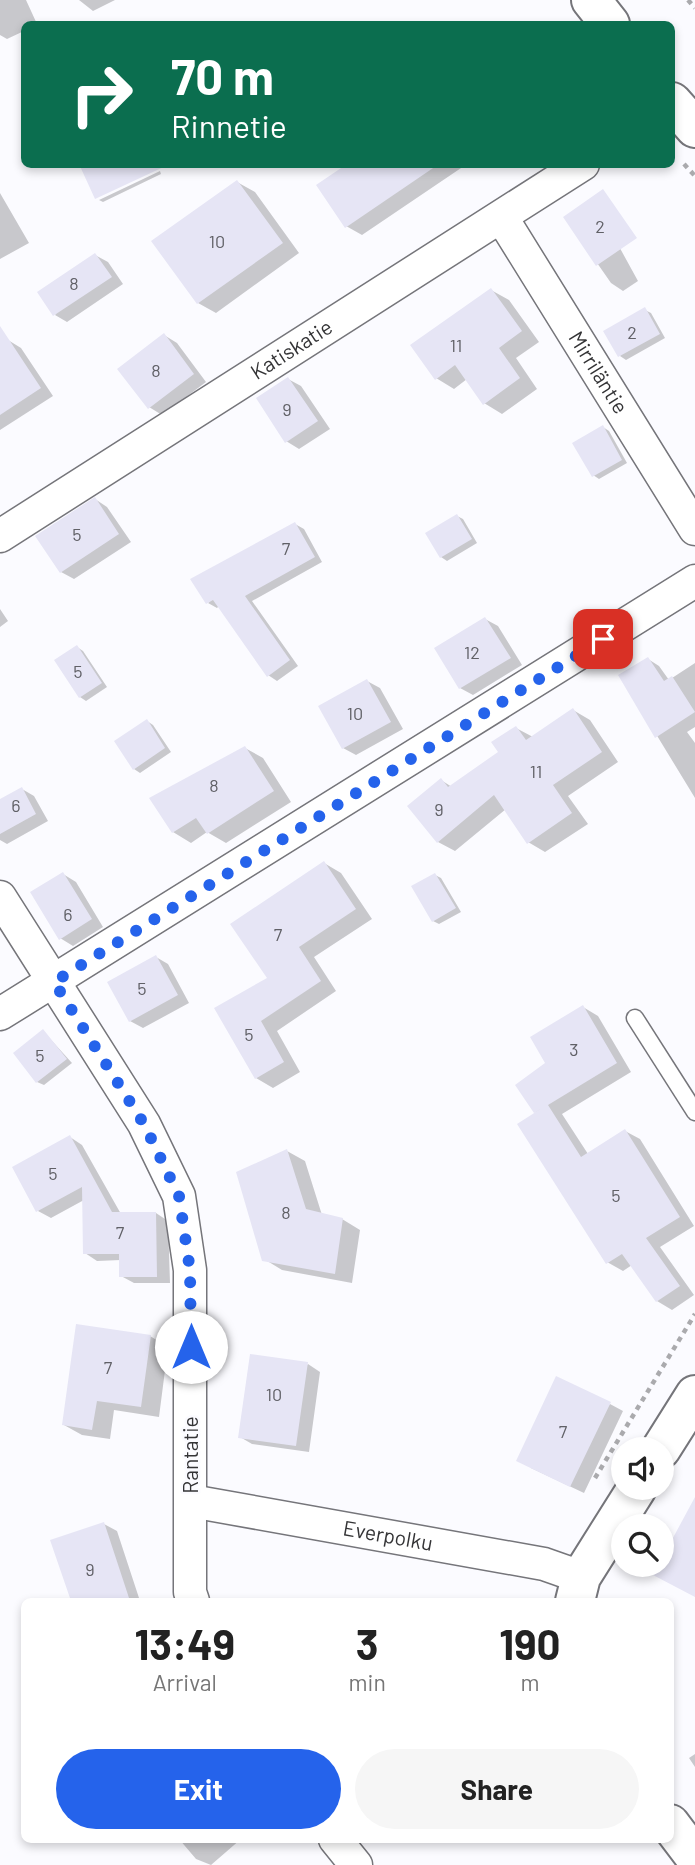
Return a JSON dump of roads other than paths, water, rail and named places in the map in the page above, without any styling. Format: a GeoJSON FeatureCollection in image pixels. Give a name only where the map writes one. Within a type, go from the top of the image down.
{"type":"FeatureCollection","features":[{"type":"Feature","properties":{"kind":"street"},"geometry":{"type":"LineString","coordinates":[[591,0],[608,21]]}},
{"type":"Feature","properties":{"kind":"street","name":"Katiskatie"},"geometry":{"type":"LineString","coordinates":[[0,536],[577,168]]}},
{"type":"Feature","properties":{"kind":"street","name":"Mirriläntie"},"geometry":{"type":"LineString","coordinates":[[502,218],[695,529]]}},
{"type":"Feature","properties":{"kind":"street"},"geometry":{"type":"LineString","coordinates":[[0,1014],[695,581]]}},
{"type":"Feature","properties":{"kind":"street","name":"Rantatie"},"geometry":{"type":"LineString","coordinates":[[0,897],[144,1124],[179,1196],[190,1270],[190,1592],[193,1598]]}},
{"type":"Feature","properties":{"kind":"street"},"geometry":{"type":"LineString","coordinates":[[669,1437],[695,1395]]}},
{"type":"Feature","properties":{"kind":"street"},"geometry":{"type":"LineString","coordinates":[[578,1589],[630,1500]]}},
{"type":"Feature","properties":{"kind":"street","name":"Everpolku"},"geometry":{"type":"LineString","coordinates":[[191,1501],[544,1564],[578,1589]]}},
{"type":"Feature","properties":{"kind":"street"},"geometry":{"type":"LineString","coordinates":[[674,1829],[695,1857]]}},
{"type":"Feature","properties":{"kind":"street"},"geometry":{"type":"LineString","coordinates":[[338,1843],[356,1865]]}},
{"type":"Feature","properties":{"kind":"lane"},"geometry":{"type":"LineString","coordinates":[[635,1017],[695,1112]]}}]}
